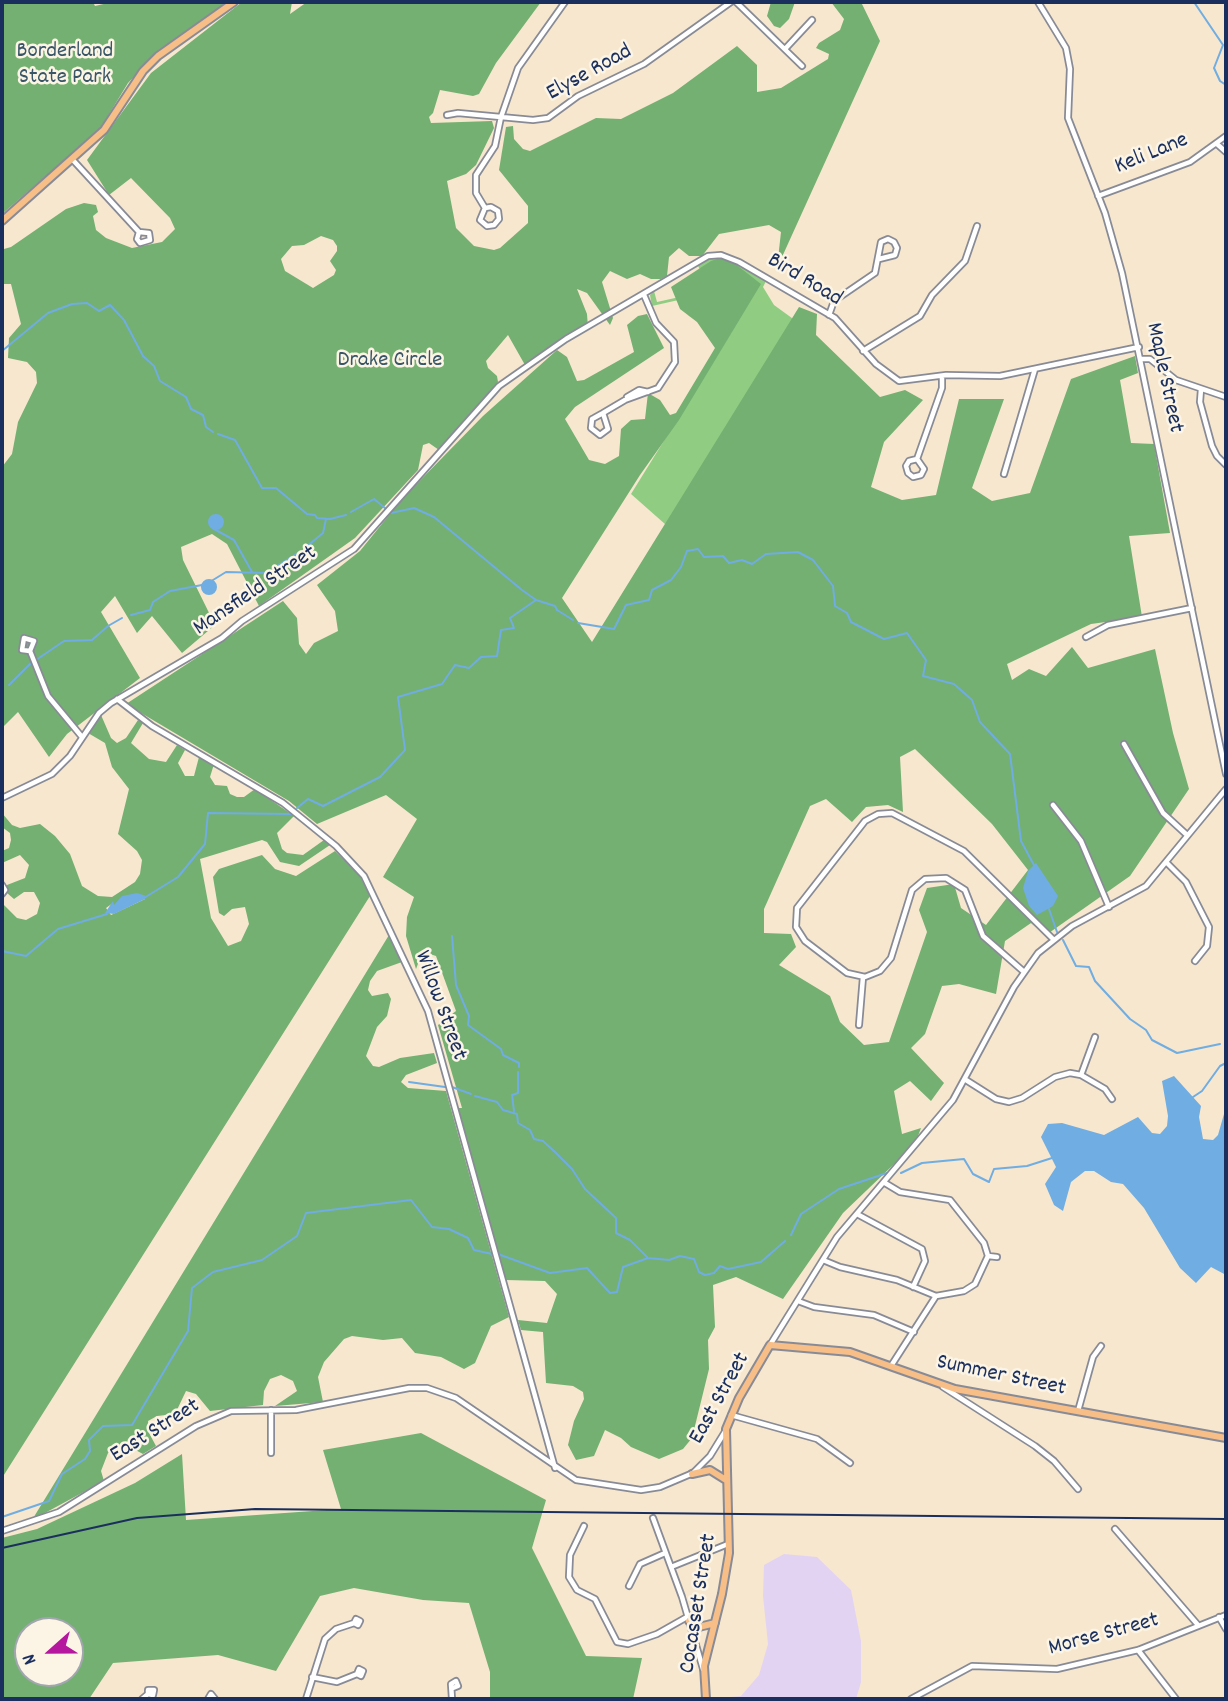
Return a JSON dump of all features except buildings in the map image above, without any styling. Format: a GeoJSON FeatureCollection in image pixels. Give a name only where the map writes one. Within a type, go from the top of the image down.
{"type":"FeatureCollection","features":[{"type":"Feature","properties":{"kind":"main road"},"geometry":{"type":"LineString","coordinates":[[2,220],[104,130],[151,62],[234,2]]}},
{"type":"Feature","properties":{"kind":"main road","name":"Summer Street"},"geometry":{"type":"LineString","coordinates":[[770,1345],[833,1349],[939,1384],[1226,1438]]}},
{"type":"Feature","properties":{"kind":"main road","name":"East Street"},"geometry":{"type":"LineString","coordinates":[[726,1429],[770,1345]]}},
{"type":"Feature","properties":{"kind":"main road","name":"Cocasset Street"},"geometry":{"type":"LineString","coordinates":[[706,1699],[704,1673],[729,1544],[726,1429]]}},
{"type":"Feature","properties":{"kind":"main road"},"geometry":{"type":"LineString","coordinates":[[692,1474],[710,1469],[726,1480]]}},
{"type":"Feature","properties":{"kind":"main road"},"geometry":{"type":"LineString","coordinates":[[688,1619],[699,1627],[715,1623]]}},
{"type":"Feature","properties":{"kind":"street"},"geometry":{"type":"LineString","coordinates":[[485,208],[475,193],[475,179],[495,146],[500,117],[518,68],[565,2]]}},
{"type":"Feature","properties":{"kind":"street"},"geometry":{"type":"LineString","coordinates":[[733,2],[802,65]]}},
{"type":"Feature","properties":{"kind":"street","name":"Elyse Road"},"geometry":{"type":"LineString","coordinates":[[447,115],[458,113],[536,120],[552,116],[578,96],[644,65],[733,2]]}},
{"type":"Feature","properties":{"kind":"street","name":"Maple Street"},"geometry":{"type":"LineString","coordinates":[[1038,2],[1068,52],[1068,114],[1098,196],[1122,274],[1142,359],[1226,774]]}},
{"type":"Feature","properties":{"kind":"street"},"geometry":{"type":"LineString","coordinates":[[785,49],[812,20]]}},
{"type":"Feature","properties":{"kind":"street","name":"Keli Lane"},"geometry":{"type":"LineString","coordinates":[[1098,196],[1191,162],[1226,136]]}},
{"type":"Feature","properties":{"kind":"street","name":"Keli Lane"},"geometry":{"type":"LineString","coordinates":[[1217,144],[1226,152]]}},
{"type":"Feature","properties":{"kind":"street"},"geometry":{"type":"LineString","coordinates":[[72,159],[139,232]]}},
{"type":"Feature","properties":{"kind":"street"},"geometry":{"type":"LineString","coordinates":[[491,207],[498,211],[499,219],[494,225],[487,226],[481,221],[480,214],[485,208],[491,207]]}},
{"type":"Feature","properties":{"kind":"street"},"geometry":{"type":"LineString","coordinates":[[863,351],[920,316],[932,295],[965,261],[977,226]]}},
{"type":"Feature","properties":{"kind":"street"},"geometry":{"type":"LineString","coordinates":[[829,315],[834,301],[873,275],[879,259],[880,243],[886,239],[893,240],[897,246],[896,254],[879,259]]}},
{"type":"Feature","properties":{"kind":"street","name":"Bird Road"},"geometry":{"type":"LineString","coordinates":[[505,382],[569,338],[703,258],[716,255],[738,262],[841,323],[863,351],[899,381],[942,376],[993,376],[1139,347]]}},
{"type":"Feature","properties":{"kind":"street"},"geometry":{"type":"LineString","coordinates":[[603,413],[608,429],[600,435],[590,424],[603,413],[637,391],[648,392],[661,384],[674,365],[677,354],[674,342],[655,321],[644,295]]}},
{"type":"Feature","properties":{"kind":"street"},"geometry":{"type":"LineString","coordinates":[[1142,359],[1150,359],[1177,380],[1226,397]]}},
{"type":"Feature","properties":{"kind":"street"},"geometry":{"type":"LineString","coordinates":[[1004,474],[1035,369]]}},
{"type":"Feature","properties":{"kind":"street"},"geometry":{"type":"LineString","coordinates":[[917,459],[923,470],[921,475],[913,477],[906,471],[906,464],[917,459],[942,388],[942,376]]}},
{"type":"Feature","properties":{"kind":"street","name":"Mansfield Street"},"geometry":{"type":"LineString","coordinates":[[2,798],[52,774],[99,713],[117,699],[222,638],[242,621],[354,548],[448,445],[478,407],[505,382]]}},
{"type":"Feature","properties":{"kind":"street"},"geometry":{"type":"LineString","coordinates":[[1201,389],[1200,402],[1212,446],[1226,465]]}},
{"type":"Feature","properties":{"kind":"street"},"geometry":{"type":"LineString","coordinates":[[1086,637],[1108,625],[1192,608]]}},
{"type":"Feature","properties":{"kind":"street"},"geometry":{"type":"LineString","coordinates":[[30,652],[51,701],[82,737]]}},
{"type":"Feature","properties":{"kind":"street","name":"Willow Street"},"geometry":{"type":"LineString","coordinates":[[117,699],[152,726],[284,803],[345,853],[364,876],[428,1011],[555,1468]]}},
{"type":"Feature","properties":{"kind":"street"},"geometry":{"type":"LineString","coordinates":[[1124,744],[1163,813],[1187,835]]}},
{"type":"Feature","properties":{"kind":"street","name":"East Street"},"geometry":{"type":"LineString","coordinates":[[770,1345],[823,1260],[858,1214],[943,1115],[966,1080],[1023,971],[1053,939],[1141,890],[1167,863],[1226,789]]}},
{"type":"Feature","properties":{"kind":"street"},"geometry":{"type":"LineString","coordinates":[[1053,805],[1081,841],[1110,907]]}},
{"type":"Feature","properties":{"kind":"street"},"geometry":{"type":"LineString","coordinates":[[1023,971],[983,936],[962,886],[936,877],[921,881],[912,890],[891,958],[880,971],[863,977],[843,970],[805,941],[796,927],[796,913],[801,900],[835,862],[862,824],[878,814],[898,815],[959,848],[1053,939]]}},
{"type":"Feature","properties":{"kind":"street"},"geometry":{"type":"LineString","coordinates":[[1167,863],[1186,882],[1209,927],[1207,946],[1195,961]]}},
{"type":"Feature","properties":{"kind":"street"},"geometry":{"type":"LineString","coordinates":[[2,885],[5,890],[2,894]]}},
{"type":"Feature","properties":{"kind":"street"},"geometry":{"type":"LineString","coordinates":[[859,1025],[863,977]]}},
{"type":"Feature","properties":{"kind":"street"},"geometry":{"type":"LineString","coordinates":[[1081,1075],[1095,1037]]}},
{"type":"Feature","properties":{"kind":"street"},"geometry":{"type":"LineString","coordinates":[[966,1080],[996,1099],[1009,1102],[1023,1098],[1066,1073],[1081,1075],[1105,1089],[1112,1098]]}},
{"type":"Feature","properties":{"kind":"street"},"geometry":{"type":"LineString","coordinates":[[823,1260],[936,1296],[964,1291],[975,1283],[988,1256],[984,1243],[950,1200],[900,1192],[885,1183]]}},
{"type":"Feature","properties":{"kind":"street"},"geometry":{"type":"LineString","coordinates":[[858,1214],[922,1249],[925,1261],[913,1287]]}},
{"type":"Feature","properties":{"kind":"street"},"geometry":{"type":"LineString","coordinates":[[988,1256],[997,1257]]}},
{"type":"Feature","properties":{"kind":"street"},"geometry":{"type":"LineString","coordinates":[[891,1366],[936,1296]]}},
{"type":"Feature","properties":{"kind":"street"},"geometry":{"type":"LineString","coordinates":[[798,1301],[814,1307],[874,1315],[914,1332]]}},
{"type":"Feature","properties":{"kind":"street"},"geometry":{"type":"LineString","coordinates":[[1078,1411],[1093,1357],[1101,1346]]}},
{"type":"Feature","properties":{"kind":"street"},"geometry":{"type":"LineString","coordinates":[[939,1384],[1035,1446],[1054,1461],[1078,1489]]}},
{"type":"Feature","properties":{"kind":"street","name":"East Street"},"geometry":{"type":"LineString","coordinates":[[2,1531],[59,1512],[215,1415],[236,1410],[307,1409],[409,1388],[427,1388],[456,1398],[555,1468],[580,1481],[636,1490],[660,1487],[692,1474],[710,1457],[726,1429]]}},
{"type":"Feature","properties":{"kind":"street"},"geometry":{"type":"LineString","coordinates":[[271,1410],[271,1453]]}},
{"type":"Feature","properties":{"kind":"street"},"geometry":{"type":"LineString","coordinates":[[731,1415],[812,1437],[850,1463]]}},
{"type":"Feature","properties":{"kind":"street"},"geometry":{"type":"LineString","coordinates":[[541,1458],[550,1448]]}},
{"type":"Feature","properties":{"kind":"street"},"geometry":{"type":"LineString","coordinates":[[653,1518],[704,1673]]}},
{"type":"Feature","properties":{"kind":"street"},"geometry":{"type":"LineString","coordinates":[[584,1527],[570,1555],[569,1577],[577,1590],[595,1599],[617,1642],[628,1644],[688,1619]]}},
{"type":"Feature","properties":{"kind":"street"},"geometry":{"type":"LineString","coordinates":[[1115,1529],[1198,1625]]}},
{"type":"Feature","properties":{"kind":"street"},"geometry":{"type":"LineString","coordinates":[[671,1567],[729,1544]]}},
{"type":"Feature","properties":{"kind":"street"},"geometry":{"type":"LineString","coordinates":[[629,1586],[640,1564],[665,1553]]}},
{"type":"Feature","properties":{"kind":"street","name":"Morse Street"},"geometry":{"type":"LineString","coordinates":[[911,1699],[972,1666],[991,1664],[1043,1670],[1138,1650],[1226,1615]]}},
{"type":"Feature","properties":{"kind":"street"},"geometry":{"type":"LineString","coordinates":[[1219,1617],[1226,1629]]}},
{"type":"Feature","properties":{"kind":"street"},"geometry":{"type":"LineString","coordinates":[[306,1699],[327,1636],[336,1629],[354,1623]]}},
{"type":"Feature","properties":{"kind":"street"},"geometry":{"type":"LineString","coordinates":[[1138,1650],[1176,1699]]}},
{"type":"Feature","properties":{"kind":"street"},"geometry":{"type":"LineString","coordinates":[[312,1677],[337,1682],[357,1674]]}},
{"type":"Feature","properties":{"kind":"street"},"geometry":{"type":"LineString","coordinates":[[452,1699],[453,1688]]}},
{"type":"Feature","properties":{"kind":"street"},"geometry":{"type":"LineString","coordinates":[[142,1699],[148,1694]]}},
{"type":"Feature","properties":{"kind":"street"},"geometry":{"type":"LineString","coordinates":[[208,1699],[212,1694],[215,1699]]}},
{"type":"Feature","properties":{"kind":"shaded area"},"geometry":{"type":"Polygon","coordinates":[[[784,1554],[817,1557],[851,1590],[861,1641],[861,1682],[856,1699],[709,1699],[741,1696],[759,1675],[768,1644],[763,1596],[764,1565],[784,1554]]]}},
{"type":"Feature","properties":{"kind":"green space","name":"Borderland State Park"},"geometry":{"type":"Polygon","coordinates":[[[2,2],[93,2],[95,6],[112,2],[227,2],[150,60],[128,83],[100,129],[2,214],[2,2]]]}},
{"type":"Feature","properties":{"kind":"green space","name":"Drake Circle"},"geometry":{"type":"Polygon","coordinates":[[[242,2],[292,2],[290,14],[307,2],[541,2],[496,63],[479,94],[473,96],[440,90],[433,113],[429,117],[431,123],[492,121],[494,128],[476,165],[466,174],[447,181],[456,228],[474,246],[494,250],[500,248],[528,223],[528,206],[499,170],[506,127],[513,126],[514,139],[523,149],[530,151],[596,118],[621,119],[673,93],[737,46],[757,65],[757,92],[781,88],[828,59],[829,54],[816,48],[819,43],[840,30],[844,19],[831,2],[861,2],[880,41],[777,268],[781,232],[769,225],[719,234],[702,256],[689,256],[679,248],[669,257],[667,276],[661,279],[651,279],[640,274],[627,279],[610,271],[602,282],[613,318],[610,325],[587,293],[577,289],[587,314],[588,328],[525,365],[508,335],[486,361],[488,368],[497,376],[498,382],[439,450],[429,443],[423,445],[418,470],[355,538],[259,606],[227,544],[212,534],[181,547],[183,560],[215,625],[182,653],[152,616],[137,633],[115,596],[101,612],[140,678],[67,734],[49,757],[18,712],[2,728],[2,467],[12,454],[18,422],[37,383],[36,372],[27,362],[8,358],[9,338],[21,324],[11,284],[2,284],[2,246],[4,249],[11,247],[66,209],[84,203],[96,205],[98,212],[93,216],[96,230],[106,238],[132,248],[162,242],[175,229],[170,218],[131,178],[109,195],[87,160],[151,73],[242,2]],[[321,236],[304,245],[292,246],[281,259],[285,271],[313,288],[334,275],[336,270],[330,261],[337,251],[337,246],[333,240],[321,236]]]}},
{"type":"Feature","properties":{"kind":"green space"},"geometry":{"type":"Polygon","coordinates":[[[771,2],[795,2],[789,19],[780,28],[774,26],[767,16],[771,2]]]}},
{"type":"Feature","properties":{"kind":"green space"},"geometry":{"type":"Polygon","coordinates":[[[710,258],[726,258],[766,281],[763,287],[774,305],[807,329],[846,684],[631,494],[732,331],[689,316],[683,299],[652,306],[650,295],[654,291],[657,302],[711,290],[697,264],[710,258]]]}},
{"type":"Feature","properties":{"kind":"green space"},"geometry":{"type":"Polygon","coordinates":[[[720,258],[734,263],[761,284],[679,420],[640,475],[562,598],[592,642],[799,307],[817,314],[816,335],[880,397],[905,390],[923,400],[884,442],[871,487],[902,500],[936,495],[959,399],[1004,399],[972,488],[992,501],[1030,493],[1071,379],[1135,356],[1138,373],[1120,380],[1131,443],[1154,444],[1170,533],[1129,536],[1142,617],[1091,624],[1007,664],[1012,680],[1029,669],[1046,676],[1072,647],[1088,668],[1155,649],[1173,733],[1189,789],[1130,876],[1046,935],[1031,923],[1005,941],[996,994],[959,984],[942,986],[925,1034],[911,1048],[944,1083],[931,1101],[910,1081],[894,1091],[902,1134],[921,1128],[915,1144],[843,1213],[783,1299],[736,1277],[713,1285],[715,1327],[708,1340],[709,1369],[692,1438],[683,1449],[659,1459],[631,1447],[605,1430],[594,1456],[576,1460],[568,1445],[574,1421],[584,1399],[583,1392],[573,1386],[546,1383],[543,1332],[521,1330],[518,1320],[547,1323],[557,1294],[545,1281],[506,1280],[457,1108],[462,1108],[438,1025],[456,1011],[436,956],[430,954],[419,961],[416,969],[406,936],[407,917],[414,897],[383,877],[417,819],[386,795],[317,824],[289,801],[126,704],[283,601],[297,618],[299,644],[306,654],[314,643],[338,631],[335,611],[317,585],[360,551],[402,499],[483,416],[557,350],[567,357],[577,381],[584,380],[634,352],[627,325],[638,316],[647,314],[664,348],[575,407],[565,419],[589,460],[605,464],[619,456],[621,429],[631,420],[645,419],[648,393],[660,400],[670,415],[676,413],[715,348],[697,322],[680,309],[671,287],[720,258]],[[915,749],[900,757],[903,812],[888,805],[866,807],[852,822],[826,799],[810,806],[764,909],[764,933],[791,934],[796,947],[779,965],[830,996],[840,1022],[864,1045],[889,1042],[927,932],[919,910],[927,888],[954,884],[961,908],[986,925],[1028,870],[992,824],[915,749]]]}},
{"type":"Feature","properties":{"kind":"green space"},"geometry":{"type":"Polygon","coordinates":[[[101,715],[111,738],[117,743],[126,738],[138,720],[143,723],[131,743],[149,759],[166,762],[177,745],[185,750],[178,763],[185,776],[194,776],[199,757],[214,764],[210,777],[215,785],[227,786],[230,794],[237,797],[244,797],[255,789],[294,816],[277,833],[282,849],[287,853],[303,855],[324,840],[330,845],[299,866],[280,862],[267,842],[262,840],[200,859],[211,918],[228,946],[241,941],[249,924],[245,907],[232,909],[224,916],[219,913],[213,877],[219,869],[262,855],[275,869],[296,876],[335,851],[359,874],[370,896],[2,1478],[2,903],[17,918],[26,920],[37,914],[40,903],[34,892],[24,892],[14,899],[7,893],[7,885],[25,878],[29,865],[20,855],[2,863],[2,851],[9,848],[11,840],[10,833],[2,827],[2,813],[12,825],[20,828],[40,824],[55,836],[70,854],[82,886],[98,896],[112,897],[135,882],[140,874],[142,860],[137,851],[118,834],[129,789],[112,767],[105,743],[88,733],[101,715]],[[145,899],[113,906],[113,903],[106,908],[111,915],[145,899]]]}},
{"type":"Feature","properties":{"kind":"green space"},"geometry":{"type":"Polygon","coordinates":[[[389,935],[402,962],[377,971],[370,981],[368,990],[372,996],[388,993],[391,999],[387,1016],[377,1027],[366,1056],[373,1066],[379,1067],[400,1058],[434,1053],[437,1063],[406,1075],[401,1082],[408,1088],[446,1091],[509,1317],[491,1326],[475,1363],[464,1369],[441,1357],[415,1353],[402,1338],[383,1340],[352,1336],[344,1339],[324,1362],[318,1377],[323,1402],[275,1406],[297,1391],[293,1381],[281,1375],[270,1379],[264,1391],[263,1405],[210,1411],[196,1394],[186,1391],[175,1414],[157,1416],[148,1421],[149,1433],[156,1446],[143,1454],[126,1445],[114,1447],[108,1453],[101,1471],[104,1481],[32,1520],[389,935]]]}},
{"type":"Feature","properties":{"kind":"green space"},"geometry":{"type":"Polygon","coordinates":[[[421,1433],[546,1500],[532,1548],[586,1656],[642,1658],[633,1699],[490,1699],[490,1672],[469,1603],[423,1600],[354,1588],[320,1596],[276,1671],[218,1655],[113,1663],[89,1699],[2,1699],[2,1538],[37,1529],[135,1483],[182,1454],[186,1520],[341,1509],[323,1450],[421,1433]]]}},
{"type":"Feature","properties":{"kind":"water"},"geometry":{"type":"Polygon","coordinates":[[[216,514],[224,522],[216,530],[208,522],[216,514]]]}},
{"type":"Feature","properties":{"kind":"water"},"geometry":{"type":"Polygon","coordinates":[[[209,579],[215,581],[215,593],[209,595],[203,593],[201,587],[203,581],[209,579]]]}},
{"type":"Feature","properties":{"kind":"water"},"geometry":{"type":"Polygon","coordinates":[[[1036,863],[1058,896],[1053,906],[1037,915],[1029,906],[1023,888],[1028,871],[1036,863]]]}},
{"type":"Feature","properties":{"kind":"water"},"geometry":{"type":"Polygon","coordinates":[[[137,893],[146,896],[145,899],[114,914],[105,913],[113,901],[114,905],[122,896],[137,893]]]}},
{"type":"Feature","properties":{"kind":"water"},"geometry":{"type":"Polygon","coordinates":[[[1174,1076],[1201,1106],[1199,1117],[1203,1139],[1213,1140],[1218,1135],[1226,1107],[1226,1275],[1211,1267],[1196,1283],[1180,1268],[1144,1208],[1123,1184],[1111,1182],[1094,1171],[1085,1171],[1071,1182],[1063,1211],[1054,1205],[1045,1184],[1056,1167],[1041,1137],[1048,1124],[1062,1123],[1104,1135],[1138,1117],[1152,1133],[1160,1134],[1167,1126],[1168,1116],[1162,1081],[1174,1076]]]}},
{"type":"Feature","properties":{"kind":"waterway"},"geometry":{"type":"LineString","coordinates":[[1194,2],[1223,45],[1214,68],[1220,81],[1226,85]]}},
{"type":"Feature","properties":{"kind":"waterway"},"geometry":{"type":"LineString","coordinates":[[2,351],[48,313],[72,304],[87,303],[99,311],[110,305],[124,320],[143,356],[154,366],[160,381],[186,397],[191,409],[203,415],[206,427],[213,432]]}},
{"type":"Feature","properties":{"kind":"waterway"},"geometry":{"type":"LineString","coordinates":[[218,434],[235,440],[262,488],[276,488],[307,514],[317,518],[330,519],[346,515]]}},
{"type":"Feature","properties":{"kind":"waterway"},"geometry":{"type":"LineString","coordinates":[[351,512],[374,499],[391,513],[414,508],[434,517],[522,590],[536,600],[555,606],[573,620]]}},
{"type":"Feature","properties":{"kind":"waterway"},"geometry":{"type":"LineString","coordinates":[[306,547],[323,533],[326,519]]}},
{"type":"Feature","properties":{"kind":"waterway"},"geometry":{"type":"LineString","coordinates":[[214,529],[234,540],[252,572]]}},
{"type":"Feature","properties":{"kind":"waterway"},"geometry":{"type":"LineString","coordinates":[[578,623],[614,629],[626,605],[649,600],[652,590],[671,580],[681,567],[687,551],[698,549],[704,557],[723,556],[729,563],[742,560],[752,564],[766,554],[798,552],[813,560],[833,586],[835,606],[847,613],[851,622],[884,639],[907,633],[926,660],[923,676],[954,684],[972,700],[980,722],[1010,754],[1021,841],[1035,867]]}},
{"type":"Feature","properties":{"kind":"waterway"},"geometry":{"type":"LineString","coordinates":[[213,580],[226,572],[266,573],[298,553]]}},
{"type":"Feature","properties":{"kind":"waterway"},"geometry":{"type":"LineString","coordinates":[[131,615],[150,610],[153,602],[170,591],[202,585]]}},
{"type":"Feature","properties":{"kind":"waterway"},"geometry":{"type":"LineString","coordinates":[[297,808],[308,799],[323,806],[380,777],[405,750],[398,697],[442,684],[455,665],[469,668],[481,657],[497,656],[501,630],[514,628],[510,618],[536,600]]}},
{"type":"Feature","properties":{"kind":"waterway"},"geometry":{"type":"LineString","coordinates":[[36,660],[64,641],[92,640],[122,618]]}},
{"type":"Feature","properties":{"kind":"waterway"},"geometry":{"type":"LineString","coordinates":[[9,685],[32,662]]}},
{"type":"Feature","properties":{"kind":"waterway"},"geometry":{"type":"LineString","coordinates":[[144,898],[178,877],[205,844],[208,813],[291,814]]}},
{"type":"Feature","properties":{"kind":"waterway"},"geometry":{"type":"LineString","coordinates":[[1049,909],[1057,932]]}},
{"type":"Feature","properties":{"kind":"waterway"},"geometry":{"type":"LineString","coordinates":[[2,951],[26,956],[58,929],[107,914]]}},
{"type":"Feature","properties":{"kind":"waterway"},"geometry":{"type":"LineString","coordinates":[[452,936],[456,985],[469,1016],[468,1025],[501,1049],[503,1055],[519,1063],[519,1067]]}},
{"type":"Feature","properties":{"kind":"waterway"},"geometry":{"type":"LineString","coordinates":[[1063,940],[1076,966],[1089,967],[1095,981],[1130,1019],[1146,1030],[1152,1040],[1177,1053],[1220,1044]]}},
{"type":"Feature","properties":{"kind":"waterway"},"geometry":{"type":"LineString","coordinates":[[1193,1097],[1202,1091],[1220,1066],[1226,1063]]}},
{"type":"Feature","properties":{"kind":"waterway"},"geometry":{"type":"LineString","coordinates":[[514,1111],[512,1095],[518,1093],[518,1072]]}},
{"type":"Feature","properties":{"kind":"waterway"},"geometry":{"type":"LineString","coordinates":[[409,1082],[445,1087]]}},
{"type":"Feature","properties":{"kind":"waterway"},"geometry":{"type":"LineString","coordinates":[[452,1087],[471,1094]]}},
{"type":"Feature","properties":{"kind":"waterway"},"geometry":{"type":"LineString","coordinates":[[475,1096],[497,1102],[503,1110],[517,1114],[518,1123],[530,1130],[534,1139],[543,1141],[555,1152],[572,1169],[585,1189],[616,1218],[616,1233],[630,1240],[648,1258]]}},
{"type":"Feature","properties":{"kind":"waterway"},"geometry":{"type":"LineString","coordinates":[[901,1173],[922,1163],[964,1159],[973,1174],[989,1182],[994,1169],[1027,1166],[1052,1158]]}},
{"type":"Feature","properties":{"kind":"waterway"},"geometry":{"type":"LineString","coordinates":[[791,1235],[801,1214],[839,1189],[887,1173]]}},
{"type":"Feature","properties":{"kind":"waterway"},"geometry":{"type":"LineString","coordinates":[[2,1517],[49,1501],[62,1474],[85,1459],[90,1451],[89,1440],[103,1426],[132,1425],[188,1331],[192,1288],[213,1272],[262,1260],[297,1236],[306,1213],[411,1200],[432,1227],[449,1229],[468,1238],[474,1250],[492,1254]]}},
{"type":"Feature","properties":{"kind":"waterway"},"geometry":{"type":"LineString","coordinates":[[498,1254],[550,1273],[587,1268],[610,1293],[617,1292],[623,1267],[648,1258],[669,1260],[680,1256],[694,1259],[699,1272],[705,1275],[714,1273],[720,1266],[728,1269],[761,1262],[785,1241]]}},
{"type":"Feature","properties":{"kind":"railway"},"geometry":{"type":"LineString","coordinates":[[2,1548],[137,1518],[255,1509],[1226,1519]]}}]}
